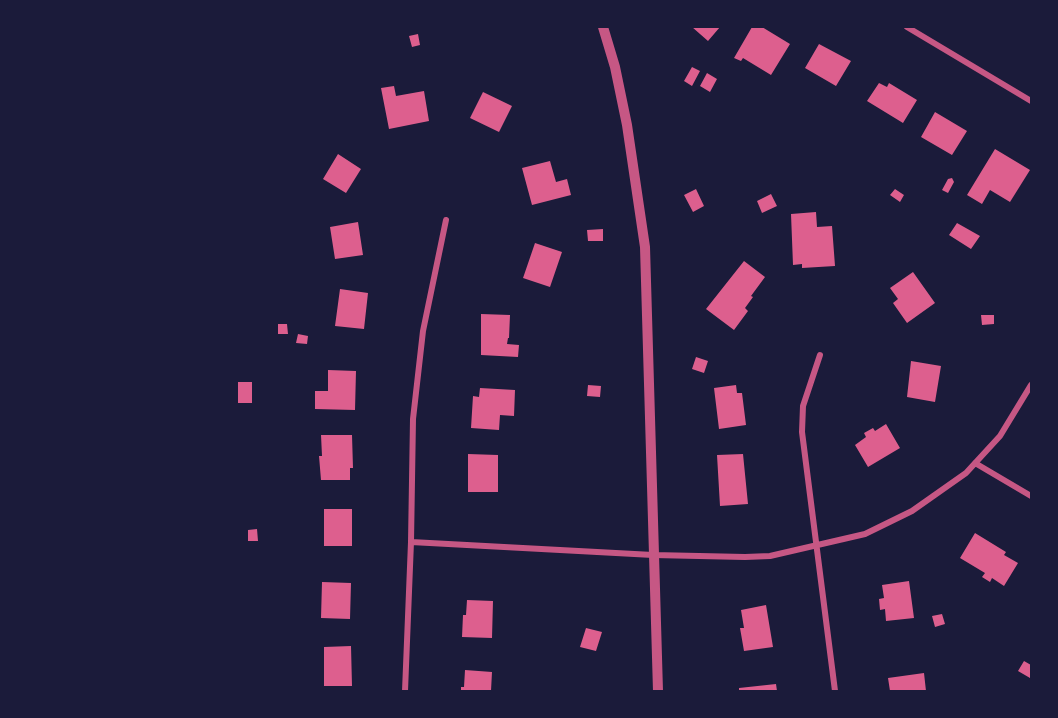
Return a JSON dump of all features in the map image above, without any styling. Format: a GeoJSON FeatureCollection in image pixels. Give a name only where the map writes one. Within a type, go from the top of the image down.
{"type":"FeatureCollection","features":[{"type":"Feature","properties":{"kind":"street"},"geometry":{"type":"LineString","coordinates":[[603,27],[615,67],[627,125],[645,246],[658,691]]}},
{"type":"Feature","properties":{"kind":"street"},"geometry":{"type":"LineString","coordinates":[[907,27],[1031,101]]}},
{"type":"Feature","properties":{"kind":"street"},"geometry":{"type":"LineString","coordinates":[[405,691],[413,419],[423,331],[446,220]]}},
{"type":"Feature","properties":{"kind":"street"},"geometry":{"type":"LineString","coordinates":[[820,355],[803,406],[802,432],[835,691]]}},
{"type":"Feature","properties":{"kind":"street"},"geometry":{"type":"LineString","coordinates":[[411,542],[653,555],[770,556],[865,534],[912,511],[966,473],[1000,436],[1031,385]]}},
{"type":"Feature","properties":{"kind":"street"},"geometry":{"type":"LineString","coordinates":[[975,463],[1031,496]]}},
{"type":"Feature","properties":{"kind":"building"},"geometry":{"type":"Polygon","coordinates":[[[692,27],[720,27],[708,41],[692,27]]]}},
{"type":"Feature","properties":{"kind":"building"},"geometry":{"type":"Polygon","coordinates":[[[752,27],[762,27],[790,44],[771,75],[743,58],[741,61],[734,58],[752,27]]]}},
{"type":"Feature","properties":{"kind":"building"},"geometry":{"type":"Polygon","coordinates":[[[418,34],[420,45],[412,47],[409,36],[418,34]]]}},
{"type":"Feature","properties":{"kind":"building"},"geometry":{"type":"Polygon","coordinates":[[[819,44],[851,61],[836,86],[805,68],[819,44]]]}},
{"type":"Feature","properties":{"kind":"building"},"geometry":{"type":"Polygon","coordinates":[[[692,67],[700,71],[692,86],[684,81],[692,67]]]}},
{"type":"Feature","properties":{"kind":"building"},"geometry":{"type":"Polygon","coordinates":[[[707,73],[717,79],[710,92],[700,86],[707,73]]]}},
{"type":"Feature","properties":{"kind":"building"},"geometry":{"type":"Polygon","coordinates":[[[879,83],[887,87],[889,83],[917,100],[903,123],[867,101],[879,83]]]}},
{"type":"Feature","properties":{"kind":"building"},"geometry":{"type":"Polygon","coordinates":[[[394,86],[396,96],[424,91],[429,121],[389,129],[381,88],[394,86]]]}},
{"type":"Feature","properties":{"kind":"building"},"geometry":{"type":"Polygon","coordinates":[[[483,92],[512,106],[499,132],[470,118],[483,92]]]}},
{"type":"Feature","properties":{"kind":"building"},"geometry":{"type":"Polygon","coordinates":[[[935,112],[967,131],[952,155],[921,137],[935,112]]]}},
{"type":"Feature","properties":{"kind":"building"},"geometry":{"type":"Polygon","coordinates":[[[995,149],[1030,170],[1010,202],[990,190],[982,204],[967,195],[995,149]]]}},
{"type":"Feature","properties":{"kind":"building"},"geometry":{"type":"Polygon","coordinates":[[[338,154],[361,169],[346,193],[323,179],[338,154]]]}},
{"type":"Feature","properties":{"kind":"building"},"geometry":{"type":"Polygon","coordinates":[[[550,161],[556,182],[567,179],[571,195],[532,205],[522,168],[550,161]]]}},
{"type":"Feature","properties":{"kind":"building"},"geometry":{"type":"Polygon","coordinates":[[[952,178],[954,182],[948,193],[942,190],[948,179],[952,178]]]}},
{"type":"Feature","properties":{"kind":"building"},"geometry":{"type":"Polygon","coordinates":[[[696,189],[704,206],[693,212],[684,195],[696,189]]]}},
{"type":"Feature","properties":{"kind":"building"},"geometry":{"type":"Polygon","coordinates":[[[895,189],[904,195],[900,202],[890,195],[895,189]]]}},
{"type":"Feature","properties":{"kind":"building"},"geometry":{"type":"Polygon","coordinates":[[[771,194],[777,206],[762,213],[757,201],[771,194]]]}},
{"type":"Feature","properties":{"kind":"building"},"geometry":{"type":"Polygon","coordinates":[[[816,212],[817,227],[832,226],[835,266],[802,268],[802,264],[793,265],[791,214],[816,212]]]}},
{"type":"Feature","properties":{"kind":"building"},"geometry":{"type":"Polygon","coordinates":[[[358,222],[363,255],[335,259],[330,227],[358,222]]]}},
{"type":"Feature","properties":{"kind":"building"},"geometry":{"type":"Polygon","coordinates":[[[957,223],[980,236],[971,249],[949,235],[957,223]]]}},
{"type":"Feature","properties":{"kind":"building"},"geometry":{"type":"Polygon","coordinates":[[[603,229],[603,241],[588,241],[587,230],[603,229]]]}},
{"type":"Feature","properties":{"kind":"building"},"geometry":{"type":"Polygon","coordinates":[[[535,243],[562,252],[550,287],[523,278],[535,243]]]}},
{"type":"Feature","properties":{"kind":"building"},"geometry":{"type":"Polygon","coordinates":[[[744,261],[765,277],[745,308],[748,311],[734,330],[706,309],[744,261]]]}},
{"type":"Feature","properties":{"kind":"building"},"geometry":{"type":"Polygon","coordinates":[[[913,272],[935,303],[907,323],[893,303],[898,299],[890,288],[913,272]]]}},
{"type":"Feature","properties":{"kind":"building"},"geometry":{"type":"Polygon","coordinates":[[[340,289],[368,293],[364,329],[335,326],[340,289]]]}},
{"type":"Feature","properties":{"kind":"building"},"geometry":{"type":"Polygon","coordinates":[[[481,314],[510,315],[507,344],[519,345],[518,357],[481,355],[481,314]]]}},
{"type":"Feature","properties":{"kind":"building"},"geometry":{"type":"Polygon","coordinates":[[[981,315],[994,315],[994,324],[982,325],[981,315]]]}},
{"type":"Feature","properties":{"kind":"building"},"geometry":{"type":"Polygon","coordinates":[[[278,324],[287,324],[288,334],[278,334],[278,324]]]}},
{"type":"Feature","properties":{"kind":"building"},"geometry":{"type":"Polygon","coordinates":[[[298,334],[308,336],[307,344],[296,343],[298,334]]]}},
{"type":"Feature","properties":{"kind":"building"},"geometry":{"type":"Polygon","coordinates":[[[696,357],[708,361],[704,373],[692,369],[696,357]]]}},
{"type":"Feature","properties":{"kind":"building"},"geometry":{"type":"Polygon","coordinates":[[[911,361],[941,366],[935,402],[907,397],[911,361]]]}},
{"type":"Feature","properties":{"kind":"building"},"geometry":{"type":"Polygon","coordinates":[[[328,370],[356,371],[355,410],[315,409],[315,391],[328,391],[328,370]]]}},
{"type":"Feature","properties":{"kind":"building"},"geometry":{"type":"Polygon","coordinates":[[[238,382],[252,382],[252,403],[238,403],[238,382]]]}},
{"type":"Feature","properties":{"kind":"building"},"geometry":{"type":"Polygon","coordinates":[[[588,385],[601,386],[600,397],[587,396],[588,385]]]}},
{"type":"Feature","properties":{"kind":"building"},"geometry":{"type":"Polygon","coordinates":[[[736,385],[737,393],[742,393],[746,425],[719,429],[714,388],[736,385]]]}},
{"type":"Feature","properties":{"kind":"building"},"geometry":{"type":"Polygon","coordinates":[[[480,388],[515,390],[514,416],[500,415],[499,430],[471,428],[473,396],[479,397],[480,388]]]}},
{"type":"Feature","properties":{"kind":"building"},"geometry":{"type":"Polygon","coordinates":[[[886,424],[900,448],[868,467],[855,445],[866,437],[864,433],[873,428],[875,431],[886,424]]]}},
{"type":"Feature","properties":{"kind":"building"},"geometry":{"type":"Polygon","coordinates":[[[321,435],[352,435],[353,468],[350,468],[350,480],[321,480],[319,456],[322,456],[321,435]]]}},
{"type":"Feature","properties":{"kind":"building"},"geometry":{"type":"Polygon","coordinates":[[[468,454],[498,455],[498,492],[468,492],[468,454]]]}},
{"type":"Feature","properties":{"kind":"building"},"geometry":{"type":"Polygon","coordinates":[[[743,454],[748,504],[720,506],[717,455],[743,454]]]}},
{"type":"Feature","properties":{"kind":"building"},"geometry":{"type":"Polygon","coordinates":[[[324,509],[352,509],[352,546],[324,546],[324,509]]]}},
{"type":"Feature","properties":{"kind":"building"},"geometry":{"type":"Polygon","coordinates":[[[257,529],[258,541],[248,541],[248,530],[257,529]]]}},
{"type":"Feature","properties":{"kind":"building"},"geometry":{"type":"Polygon","coordinates":[[[975,533],[1006,552],[1004,555],[1018,563],[1004,586],[992,578],[990,582],[982,577],[985,573],[960,558],[975,533]]]}},
{"type":"Feature","properties":{"kind":"building"},"geometry":{"type":"Polygon","coordinates":[[[909,581],[914,618],[886,621],[885,609],[880,610],[879,599],[884,598],[882,585],[909,581]]]}},
{"type":"Feature","properties":{"kind":"building"},"geometry":{"type":"Polygon","coordinates":[[[322,582],[351,583],[350,619],[321,618],[322,582]]]}},
{"type":"Feature","properties":{"kind":"building"},"geometry":{"type":"Polygon","coordinates":[[[467,600],[493,601],[492,638],[462,637],[463,615],[466,615],[467,600]]]}},
{"type":"Feature","properties":{"kind":"building"},"geometry":{"type":"Polygon","coordinates":[[[766,605],[773,647],[744,651],[740,628],[744,628],[741,610],[766,605]]]}},
{"type":"Feature","properties":{"kind":"building"},"geometry":{"type":"Polygon","coordinates":[[[942,614],[945,624],[935,627],[932,616],[942,614]]]}},
{"type":"Feature","properties":{"kind":"building"},"geometry":{"type":"Polygon","coordinates":[[[586,628],[602,632],[596,651],[580,647],[586,628]]]}},
{"type":"Feature","properties":{"kind":"building"},"geometry":{"type":"Polygon","coordinates":[[[351,646],[352,686],[324,686],[324,647],[351,646]]]}},
{"type":"Feature","properties":{"kind":"building"},"geometry":{"type":"Polygon","coordinates":[[[1024,661],[1031,665],[1030,678],[1018,671],[1024,661]]]}},
{"type":"Feature","properties":{"kind":"building"},"geometry":{"type":"Polygon","coordinates":[[[465,670],[492,672],[491,691],[461,691],[461,687],[464,687],[465,670]]]}},
{"type":"Feature","properties":{"kind":"building"},"geometry":{"type":"Polygon","coordinates":[[[924,673],[926,691],[890,691],[888,678],[924,673]]]}},
{"type":"Feature","properties":{"kind":"building"},"geometry":{"type":"Polygon","coordinates":[[[776,684],[777,691],[739,691],[739,688],[776,684]]]}}]}
